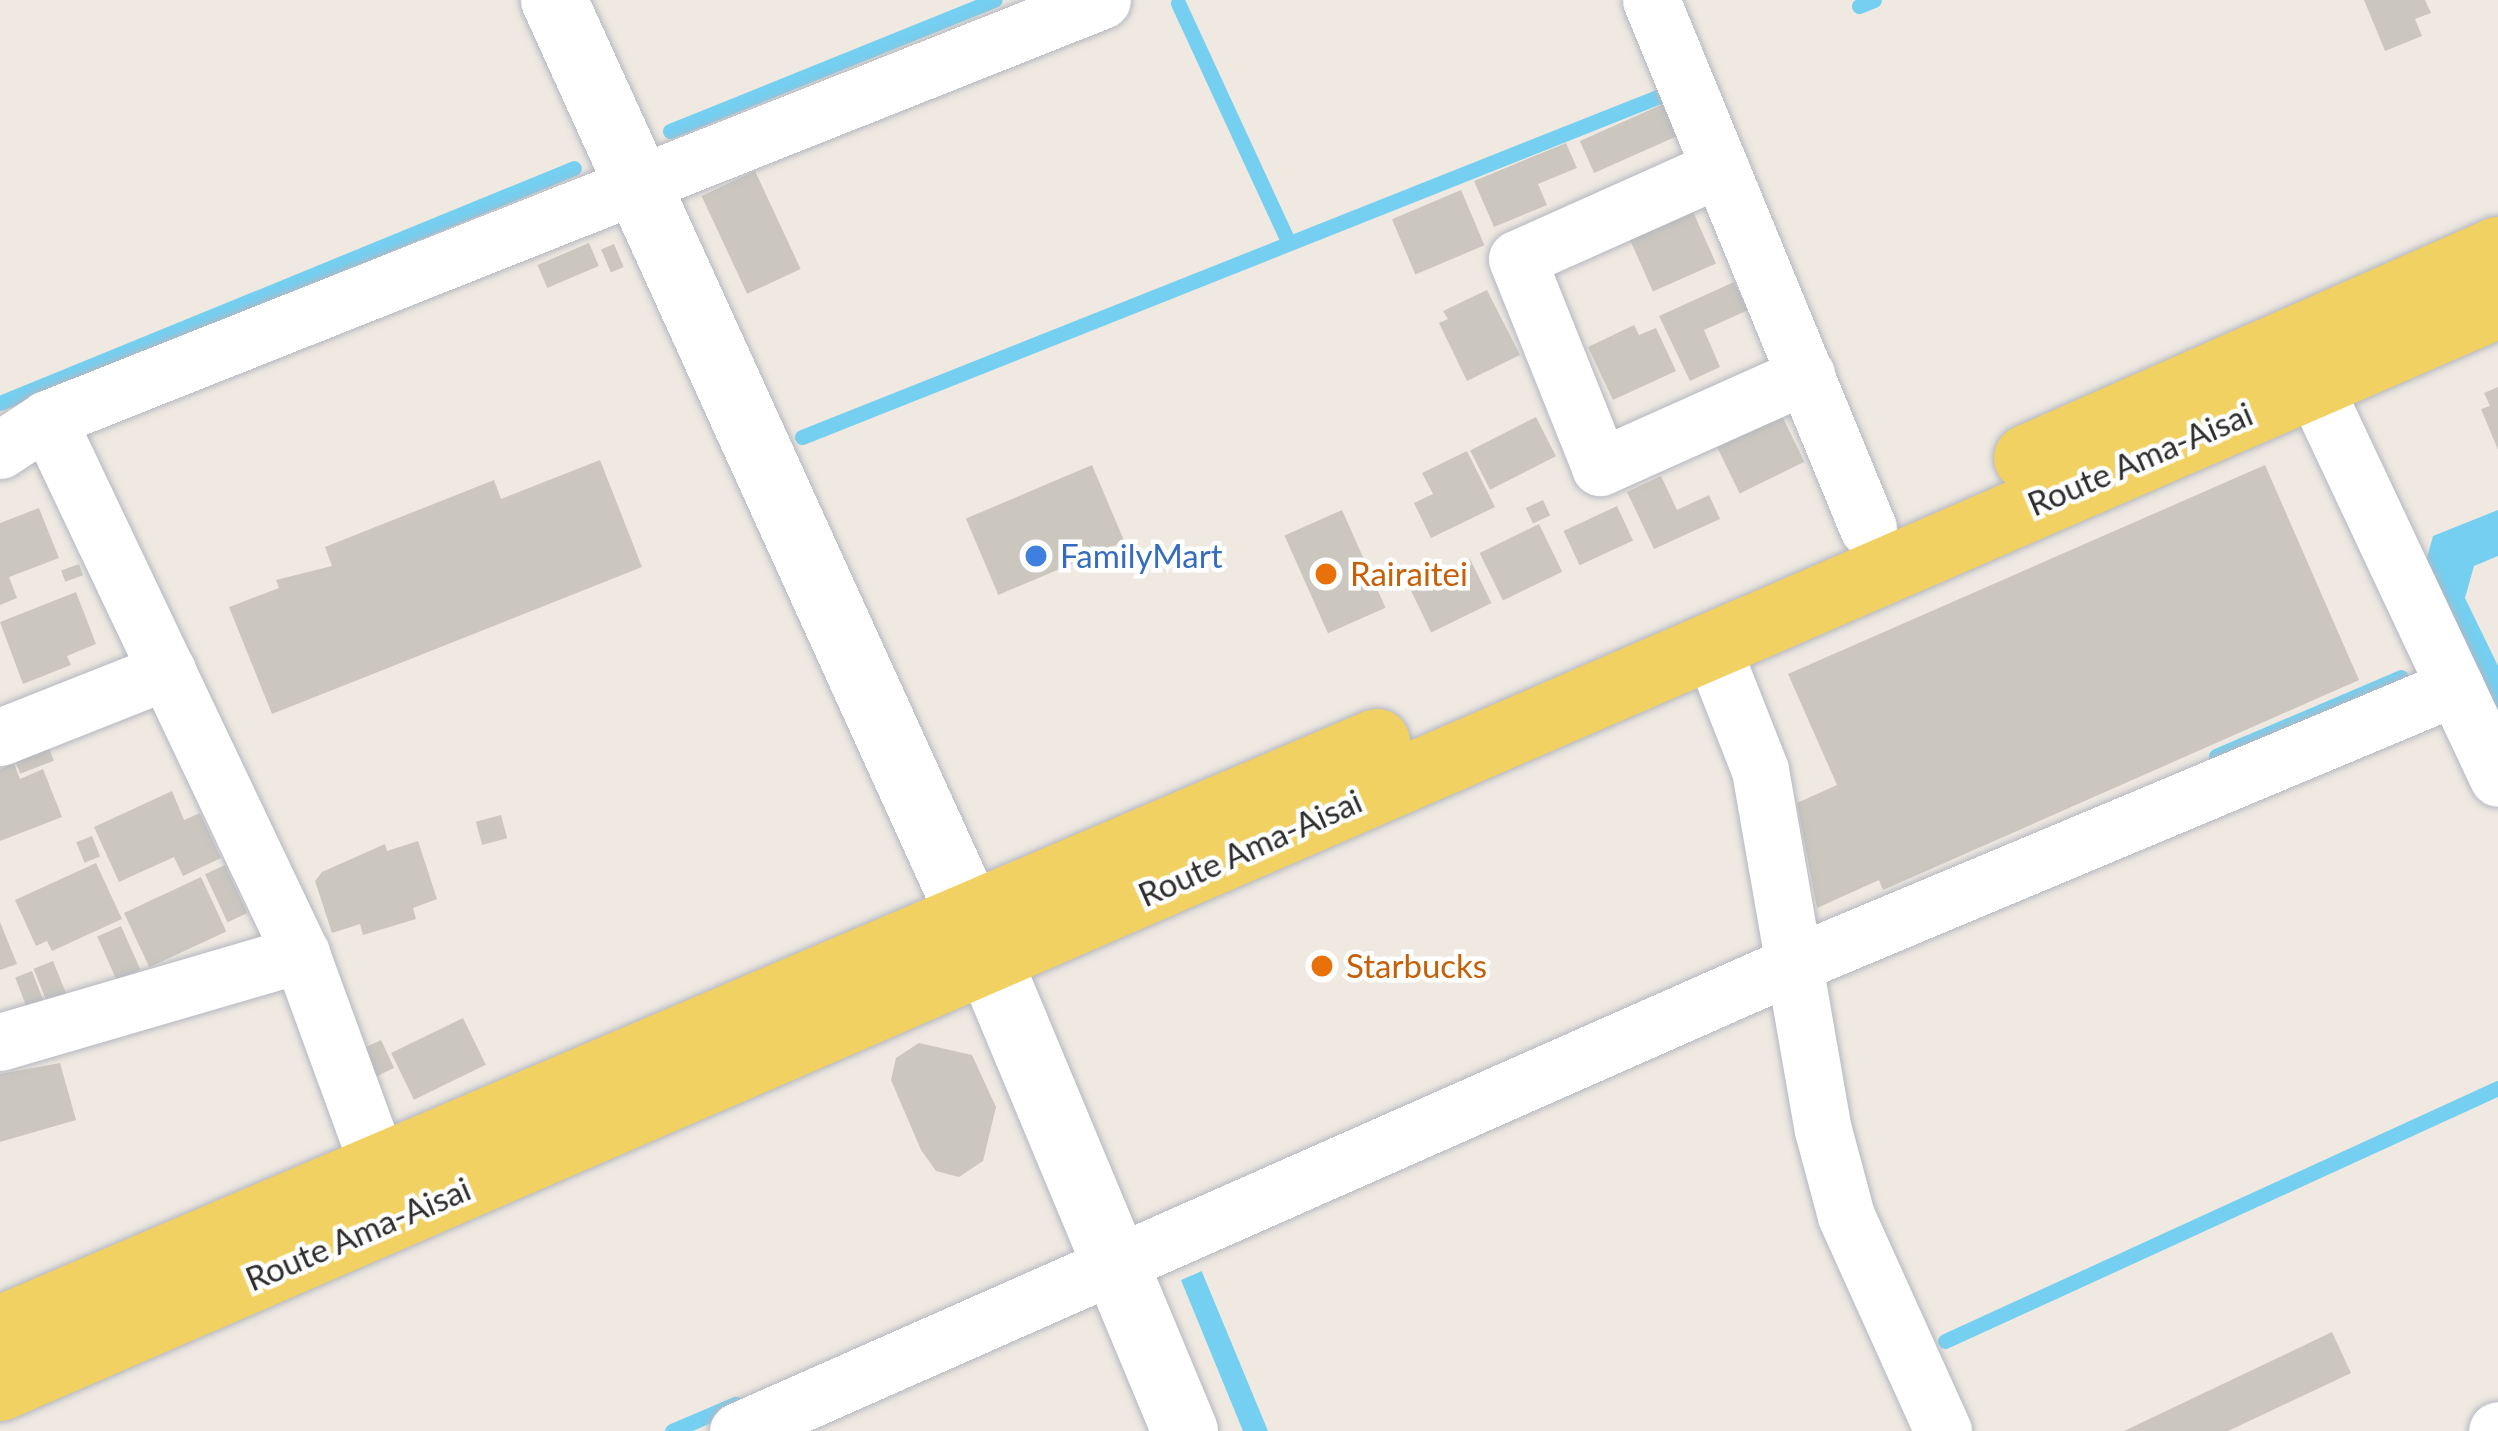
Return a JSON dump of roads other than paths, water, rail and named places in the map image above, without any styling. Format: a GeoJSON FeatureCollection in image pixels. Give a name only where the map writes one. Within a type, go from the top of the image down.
{"type":"FeatureCollection","features":[{"type":"Feature","properties":{"kind":"main road","name":"Route Ama-Aisai"},"geometry":{"type":"LineString","coordinates":[[0,1388],[981,941],[1868,528],[2498,250]]}},
{"type":"Feature","properties":{"kind":"main road","name":"Route Ama-Aisai"},"geometry":{"type":"LineString","coordinates":[[0,1329],[379,1166],[981,941],[1710,644],[2498,305]]}},
{"type":"Feature","properties":{"kind":"street"},"geometry":{"type":"LineString","coordinates":[[554,0],[981,941],[1185,1431]]}},
{"type":"Feature","properties":{"kind":"street"},"geometry":{"type":"LineString","coordinates":[[0,450],[46,418],[1102,0]]}},
{"type":"Feature","properties":{"kind":"street"},"geometry":{"type":"LineString","coordinates":[[1651,0],[1868,528]]}},
{"type":"Feature","properties":{"kind":"street"},"geometry":{"type":"LineString","coordinates":[[1720,168],[1517,259],[1600,467],[1806,375]]}},
{"type":"Feature","properties":{"kind":"street"},"geometry":{"type":"LineString","coordinates":[[2313,385],[2498,778]]}},
{"type":"Feature","properties":{"kind":"street"},"geometry":{"type":"LineString","coordinates":[[46,418],[301,954],[379,1166]]}},
{"type":"Feature","properties":{"kind":"street"},"geometry":{"type":"LineString","coordinates":[[1710,644],[1760,770],[1846,1216],[1943,1431]]}},
{"type":"Feature","properties":{"kind":"street"},"geometry":{"type":"LineString","coordinates":[[0,737],[166,670]]}},
{"type":"Feature","properties":{"kind":"street"},"geometry":{"type":"LineString","coordinates":[[738,1431],[1794,964],[2455,687]]}},
{"type":"Feature","properties":{"kind":"street"},"geometry":{"type":"LineString","coordinates":[[0,1042],[301,954]]}},
{"type":"Feature","properties":{"kind":"water"},"geometry":{"type":"Polygon","coordinates":[[[2498,510],[2498,556],[2474,566],[2465,598],[2498,666],[2498,736],[2422,576],[2433,536],[2498,510]]]}},
{"type":"Feature","properties":{"kind":"water"},"geometry":{"type":"Polygon","coordinates":[[[1202,1271],[1268,1431],[1243,1431],[1181,1280],[1202,1271]]]}},
{"type":"Feature","properties":{"kind":"waterway"},"geometry":{"type":"LineString","coordinates":[[670,131],[995,0]]}},
{"type":"Feature","properties":{"kind":"waterway"},"geometry":{"type":"LineString","coordinates":[[1859,6],[1874,0]]}},
{"type":"Feature","properties":{"kind":"waterway"},"geometry":{"type":"LineString","coordinates":[[1178,3],[1289,243]]}},
{"type":"Feature","properties":{"kind":"waterway"},"geometry":{"type":"LineString","coordinates":[[802,437],[1675,90]]}},
{"type":"Feature","properties":{"kind":"waterway"},"geometry":{"type":"LineString","coordinates":[[0,403],[574,168]]}},
{"type":"Feature","properties":{"kind":"waterway"},"geometry":{"type":"LineString","coordinates":[[2216,756],[2401,677]]}},
{"type":"Feature","properties":{"kind":"waterway"},"geometry":{"type":"LineString","coordinates":[[1945,1341],[2498,1088]]}},
{"type":"Feature","properties":{"kind":"waterway"},"geometry":{"type":"LineString","coordinates":[[672,1431],[735,1404]]}},
{"type":"Feature","properties":{"kind":"place","name":"FamilyMart"},"geometry":{"type":"Point","coordinates":[1036,556]}},
{"type":"Feature","properties":{"kind":"place","name":"Rairaitei"},"geometry":{"type":"Point","coordinates":[1326,574]}},
{"type":"Feature","properties":{"kind":"place","name":"Starbucks"},"geometry":{"type":"Point","coordinates":[1322,966]}}]}
